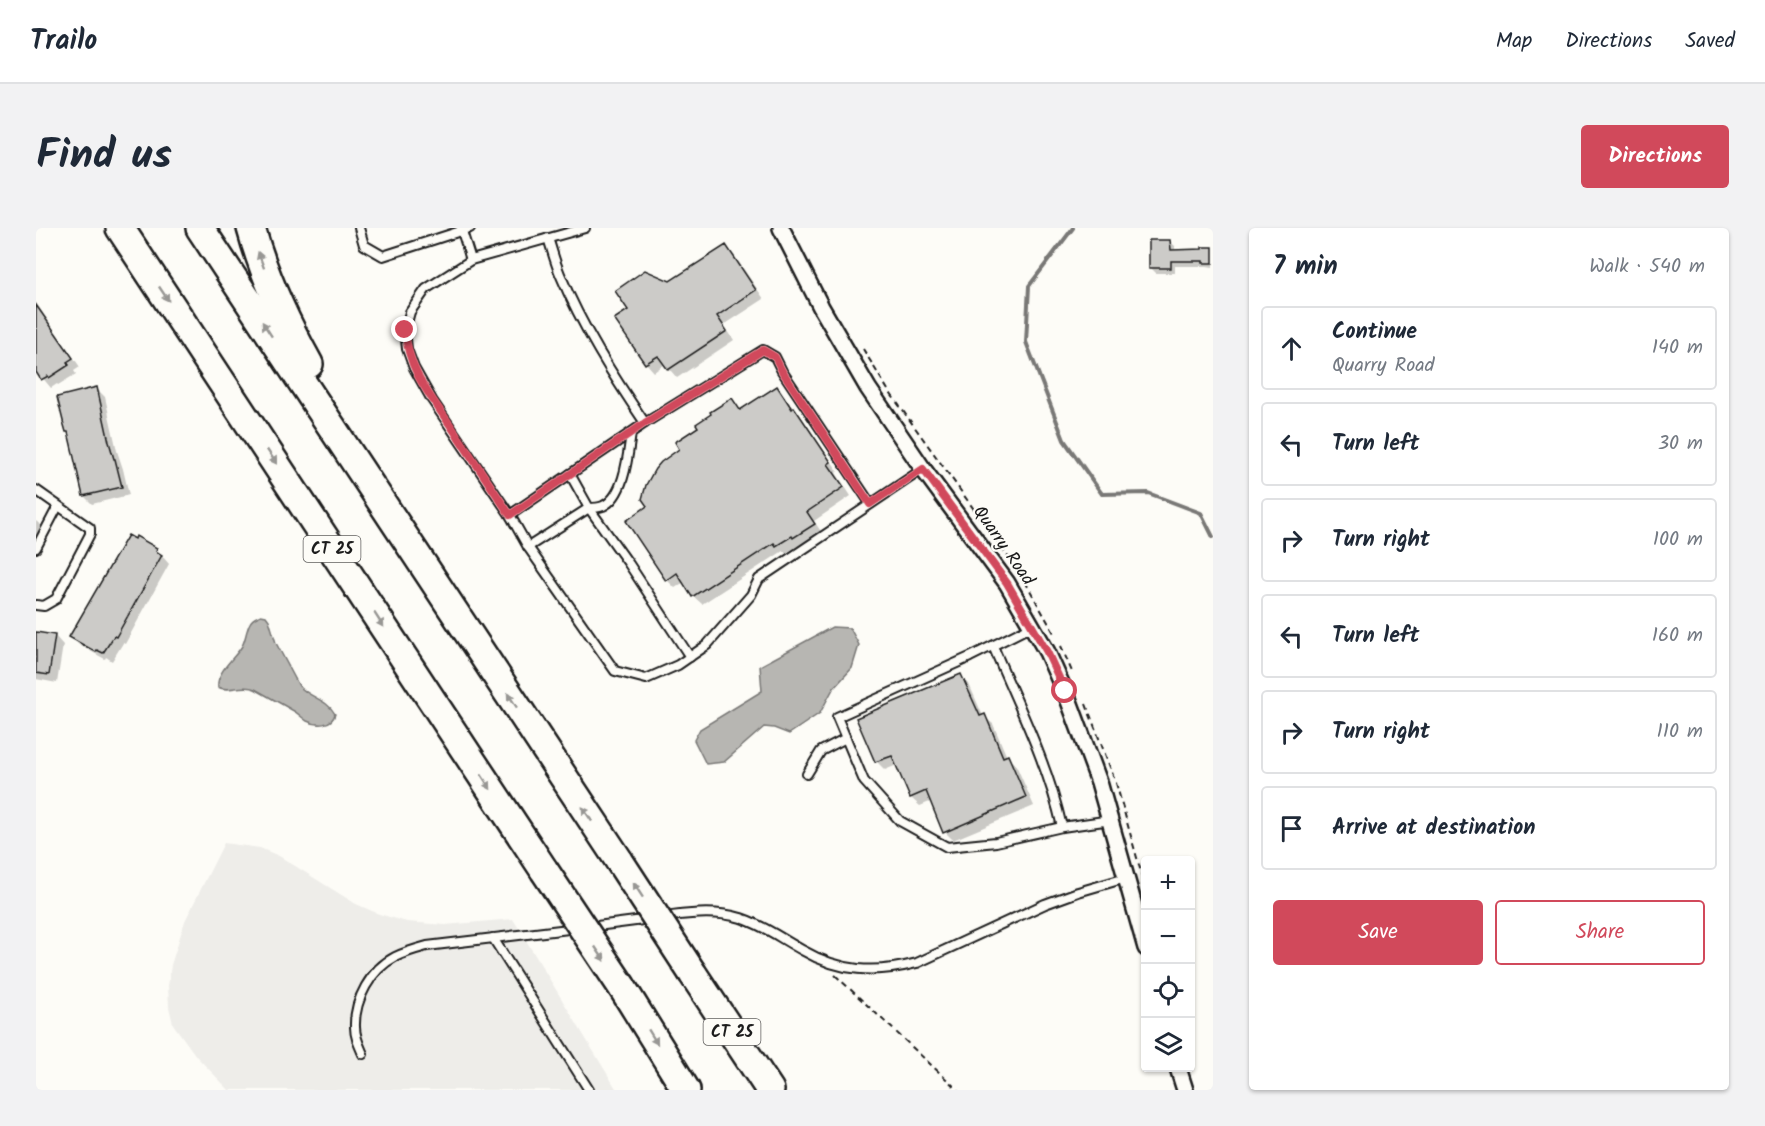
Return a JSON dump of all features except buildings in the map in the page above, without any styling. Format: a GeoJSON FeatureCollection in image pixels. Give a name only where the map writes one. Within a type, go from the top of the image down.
{"type":"FeatureCollection","features":[{"type":"Feature","properties":{"kind":"highway","name":"CT 25"},"geometry":{"type":"LineString","coordinates":[[118,228],[622,987],[686,1090]]}},
{"type":"Feature","properties":{"kind":"highway","name":"CT 25"},"geometry":{"type":"LineString","coordinates":[[200,228],[770,1090]]}},
{"type":"Feature","properties":{"kind":"highway"},"geometry":{"type":"LineString","coordinates":[[251,228],[271,287],[288,324],[392,518]]}},
{"type":"Feature","properties":{"kind":"street","name":"Quarry Road"},"geometry":{"type":"LineString","coordinates":[[781,228],[821,307],[868,388],[923,469],[1007,583],[1056,672],[1100,782],[1141,930]]}},
{"type":"Feature","properties":{"kind":"street"},"geometry":{"type":"LineString","coordinates":[[1179,1072],[1185,1090]]}},
{"type":"Feature","properties":{"kind":"lane"},"geometry":{"type":"LineString","coordinates":[[359,228],[364,245],[383,256],[464,229],[471,260]]}},
{"type":"Feature","properties":{"kind":"lane"},"geometry":{"type":"LineString","coordinates":[[585,228],[471,260],[426,289],[410,312],[405,330],[407,349],[414,368],[432,400],[510,515],[528,547],[615,671],[646,679],[678,665],[707,645],[730,621],[751,595],[759,579],[923,469]]}},
{"type":"Feature","properties":{"kind":"lane"},"geometry":{"type":"LineString","coordinates":[[548,238],[559,272],[574,305],[607,366],[645,423]]}},
{"type":"Feature","properties":{"kind":"lane"},"geometry":{"type":"LineString","coordinates":[[510,515],[645,423],[763,350],[775,357],[870,504]]}},
{"type":"Feature","properties":{"kind":"lane"},"geometry":{"type":"LineString","coordinates":[[528,547],[589,508],[600,508],[610,502],[623,480],[631,433]]}},
{"type":"Feature","properties":{"kind":"lane"},"geometry":{"type":"LineString","coordinates":[[570,474],[589,508],[690,657]]}},
{"type":"Feature","properties":{"kind":"lane"},"geometry":{"type":"LineString","coordinates":[[36,490],[90,528],[90,534],[56,599],[44,606],[36,605]]}},
{"type":"Feature","properties":{"kind":"lane"},"geometry":{"type":"LineString","coordinates":[[36,548],[58,506]]}},
{"type":"Feature","properties":{"kind":"lane"},"geometry":{"type":"LineString","coordinates":[[1032,626],[837,717],[864,781],[900,821],[947,847],[996,842],[1062,827],[1110,820]]}},
{"type":"Feature","properties":{"kind":"lane"},"geometry":{"type":"LineString","coordinates":[[993,646],[1041,762],[1056,802],[1062,827]]}},
{"type":"Feature","properties":{"kind":"lane"},"geometry":{"type":"LineString","coordinates":[[807,774],[821,751],[846,738]]}},
{"type":"Feature","properties":{"kind":"lane"},"geometry":{"type":"LineString","coordinates":[[363,1054],[355,1029],[356,1010],[373,975],[393,957],[410,950],[707,912],[739,918],[758,925],[776,933],[817,958],[834,964],[855,969],[894,969],[917,963],[1056,900],[1126,878]]}},
{"type":"Feature","properties":{"kind":"lane"},"geometry":{"type":"LineString","coordinates":[[493,938],[589,1090]]}},
{"type":"Feature","properties":{"kind":"path"},"geometry":{"type":"LineString","coordinates":[[817,958],[958,1090]]}},
{"type":"Feature","properties":{"kind":"shaded area"},"geometry":{"type":"Polygon","coordinates":[[[261,615],[266,616],[269,620],[276,643],[299,686],[332,709],[335,714],[331,721],[315,724],[307,721],[294,711],[250,687],[222,689],[218,687],[220,676],[242,646],[251,621],[261,615]]]}},
{"type":"Feature","properties":{"kind":"shaded area"},"geometry":{"type":"Polygon","coordinates":[[[832,627],[850,628],[859,645],[852,668],[833,689],[820,713],[789,734],[764,727],[724,762],[706,764],[694,740],[700,729],[762,691],[760,666],[832,627]]]}},
{"type":"Feature","properties":{"kind":"shaded area"},"geometry":{"type":"Polygon","coordinates":[[[224,843],[260,848],[279,856],[356,904],[407,922],[445,925],[513,919],[617,1090],[229,1090],[196,1056],[173,1024],[168,986],[171,965],[185,921],[224,843]]]}},
{"type":"Feature","properties":{"kind":"waterway"},"geometry":{"type":"LineString","coordinates":[[1073,228],[1029,286],[1026,342],[1064,440],[1102,494],[1148,493],[1201,513],[1213,537]]}},
{"type":"Feature","properties":{"kind":"route"},"geometry":{"type":"LineString","coordinates":[[405,330],[407,349],[414,368],[432,400],[510,515],[645,423],[763,350],[775,357],[870,504],[923,469],[1007,583],[1047,652],[1065,691]]}}]}
